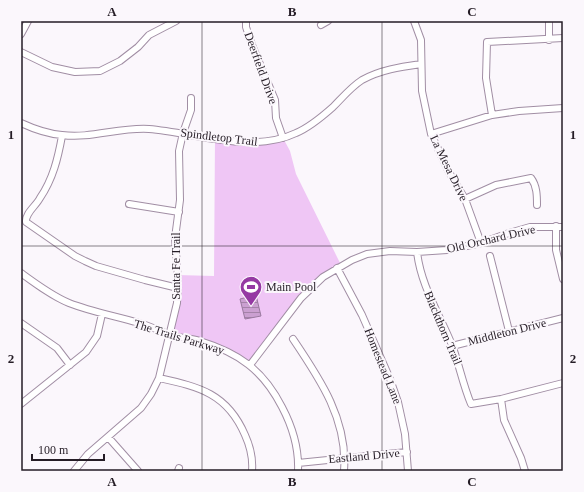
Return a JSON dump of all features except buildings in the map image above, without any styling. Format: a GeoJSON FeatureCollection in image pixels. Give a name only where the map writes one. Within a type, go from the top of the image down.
{"type":"FeatureCollection","features":[{"type":"Feature","properties":{"kind":"street"},"geometry":{"type":"LineString","coordinates":[[21,34],[28,21]]}},
{"type":"Feature","properties":{"kind":"street"},"geometry":{"type":"LineString","coordinates":[[21,52],[52,67],[75,72],[100,70],[120,61],[138,47],[149,35],[176,21]]}},
{"type":"Feature","properties":{"kind":"street","name":"Deerfield Drive"},"geometry":{"type":"LineString","coordinates":[[246,21],[246,27],[252,45],[275,100],[276,118],[283,138]]}},
{"type":"Feature","properties":{"kind":"street"},"geometry":{"type":"LineString","coordinates":[[321,25],[328,21]]}},
{"type":"Feature","properties":{"kind":"street","name":"La Mesa Drive"},"geometry":{"type":"LineString","coordinates":[[414,21],[421,40],[422,91],[432,134],[448,172],[465,198],[481,243]]}},
{"type":"Feature","properties":{"kind":"street"},"geometry":{"type":"LineString","coordinates":[[548,21],[549,40]]}},
{"type":"Feature","properties":{"kind":"street"},"geometry":{"type":"LineString","coordinates":[[492,115],[486,78],[487,42],[549,40],[563,38]]}},
{"type":"Feature","properties":{"kind":"street","name":"Spindletop Trail"},"geometry":{"type":"LineString","coordinates":[[21,123],[42,131],[62,136],[84,135],[131,129],[150,129],[260,143],[297,133],[332,108],[361,81],[375,74],[394,68],[421,64]]}},
{"type":"Feature","properties":{"kind":"street","name":"Santa Fe Trail"},"geometry":{"type":"LineString","coordinates":[[74,471],[88,454],[134,416],[146,402],[159,378],[177,303],[178,288],[176,238],[180,200],[179,151],[183,133],[191,110],[191,98]]}},
{"type":"Feature","properties":{"kind":"street"},"geometry":{"type":"LineString","coordinates":[[432,134],[492,115],[519,111],[563,108]]}},
{"type":"Feature","properties":{"kind":"street"},"geometry":{"type":"LineString","coordinates":[[62,136],[55,169],[40,199],[27,216],[26,219],[28,224],[47,235],[75,256],[96,266],[178,288]]}},
{"type":"Feature","properties":{"kind":"street"},"geometry":{"type":"LineString","coordinates":[[465,198],[496,185],[531,178],[537,192],[537,205]]}},
{"type":"Feature","properties":{"kind":"street"},"geometry":{"type":"LineString","coordinates":[[129,204],[179,212]]}},
{"type":"Feature","properties":{"kind":"street"},"geometry":{"type":"LineString","coordinates":[[560,226],[556,250],[563,279]]}},
{"type":"Feature","properties":{"kind":"street","name":"Old Orchard Drive"},"geometry":{"type":"LineString","coordinates":[[250,365],[301,298],[323,277],[352,260],[367,254],[390,251],[417,252],[447,250],[481,243],[509,232],[530,227],[560,226]]}},
{"type":"Feature","properties":{"kind":"street","name":"Blackthorn Trail"},"geometry":{"type":"LineString","coordinates":[[417,252],[419,268],[426,288],[452,346],[471,404],[501,399]]}},
{"type":"Feature","properties":{"kind":"street"},"geometry":{"type":"LineString","coordinates":[[490,256],[509,331]]}},
{"type":"Feature","properties":{"kind":"street","name":"Homestead Lane"},"geometry":{"type":"LineString","coordinates":[[337,268],[352,294],[390,379],[404,424],[408,471]]}},
{"type":"Feature","properties":{"kind":"street","name":"The Trails Parkway"},"geometry":{"type":"LineString","coordinates":[[21,272],[42,288],[68,303],[102,314],[138,323],[170,335],[198,341],[244,360],[271,388],[287,415],[294,438],[298,471]]}},
{"type":"Feature","properties":{"kind":"street"},"geometry":{"type":"LineString","coordinates":[[21,404],[86,352],[97,336],[102,314]]}},
{"type":"Feature","properties":{"kind":"street","name":"Middleton Drive"},"geometry":{"type":"LineString","coordinates":[[452,346],[563,318]]}},
{"type":"Feature","properties":{"kind":"street"},"geometry":{"type":"LineString","coordinates":[[21,323],[56,348],[70,365]]}},
{"type":"Feature","properties":{"kind":"street"},"geometry":{"type":"LineString","coordinates":[[293,338],[315,371],[330,398],[338,420],[345,458],[344,471]]}},
{"type":"Feature","properties":{"kind":"street"},"geometry":{"type":"LineString","coordinates":[[159,378],[192,385],[206,391],[220,400],[230,410],[241,427],[249,447],[252,471]]}},
{"type":"Feature","properties":{"kind":"street"},"geometry":{"type":"LineString","coordinates":[[525,471],[521,458],[504,420],[501,399],[563,383]]}},
{"type":"Feature","properties":{"kind":"street"},"geometry":{"type":"LineString","coordinates":[[108,437],[138,471]]}},
{"type":"Feature","properties":{"kind":"street","name":"Eastland Drive"},"geometry":{"type":"LineString","coordinates":[[298,463],[407,452]]}},
{"type":"Feature","properties":{"kind":"shaded area"},"geometry":{"type":"Polygon","coordinates":[[[215,138],[246,142],[283,138],[290,151],[296,174],[341,265],[311,288],[250,365],[228,352],[170,335],[177,275],[214,276],[215,138]]]}},
{"type":"Feature","properties":{"kind":"shaded area","name":"Main Pool"},"geometry":{"type":"Polygon","coordinates":[[[256,295],[261,316],[245,319],[240,299],[256,295]]]}},
{"type":"Feature","properties":{"kind":"place","name":"Main Pool"},"geometry":{"type":"Point","coordinates":[251,306]}}]}
